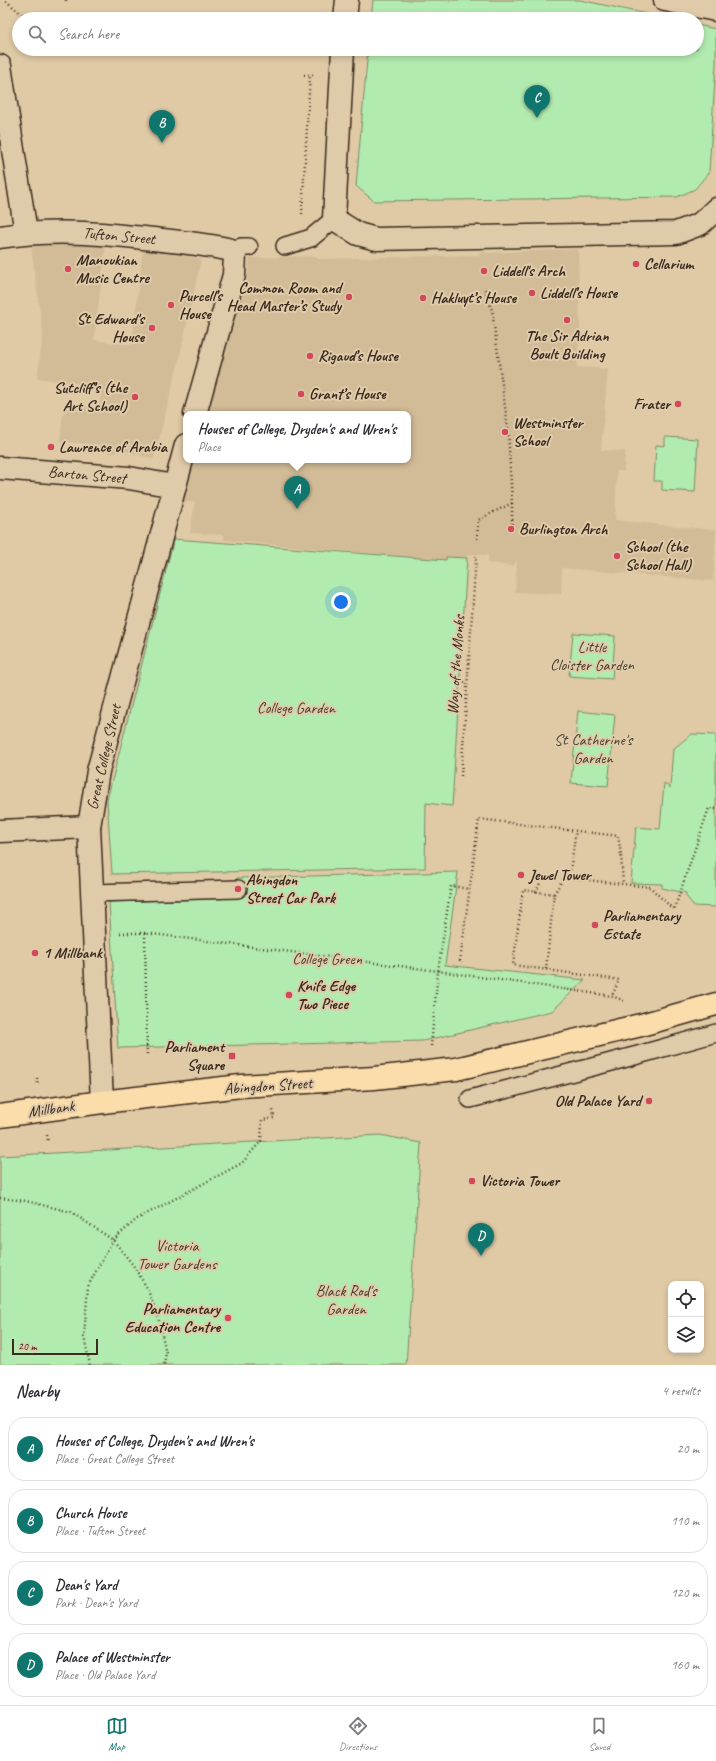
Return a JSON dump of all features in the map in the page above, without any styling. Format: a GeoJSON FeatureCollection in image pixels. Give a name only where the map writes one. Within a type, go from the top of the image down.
{"type":"FeatureCollection","features":[{"type":"Feature","properties":{"kind":"main road","name":"Abingdon Street"},"geometry":{"type":"LineString","coordinates":[[102,1102],[241,1086],[316,1082],[456,1069],[640,1025],[716,1004]]}},
{"type":"Feature","properties":{"kind":"main road","name":"Millbank"},"geometry":{"type":"LineString","coordinates":[[0,1116],[102,1102]]}},
{"type":"Feature","properties":{"kind":"street"},"geometry":{"type":"LineString","coordinates":[[346,12],[347,0]]}},
{"type":"Feature","properties":{"kind":"street"},"geometry":{"type":"LineString","coordinates":[[665,0],[716,10]]}},
{"type":"Feature","properties":{"kind":"street"},"geometry":{"type":"LineString","coordinates":[[343,56],[334,219],[358,234],[376,239],[676,233],[700,224],[716,209]]}},
{"type":"Feature","properties":{"kind":"street"},"geometry":{"type":"LineString","coordinates":[[0,66],[26,233]]}},
{"type":"Feature","properties":{"kind":"street","name":"Tufton Street"},"geometry":{"type":"LineString","coordinates":[[0,238],[26,233],[74,232],[132,236],[220,247],[231,250],[242,250],[196,411]]}},
{"type":"Feature","properties":{"kind":"street","name":"Great College Street"},"geometry":{"type":"LineString","coordinates":[[102,1102],[90,827],[98,770],[183,455]]}},
{"type":"Feature","properties":{"kind":"street","name":"Barton Street"},"geometry":{"type":"LineString","coordinates":[[0,468],[129,478],[174,486]]}},
{"type":"Feature","properties":{"kind":"street"},"geometry":{"type":"LineString","coordinates":[[0,830],[90,827]]}},
{"type":"Feature","properties":{"kind":"lane"},"geometry":{"type":"LineString","coordinates":[[285,246],[310,238],[334,219]]}},
{"type":"Feature","properties":{"kind":"lane"},"geometry":{"type":"LineString","coordinates":[[92,893],[238,888]]}},
{"type":"Feature","properties":{"kind":"lane"},"geometry":{"type":"LineString","coordinates":[[470,1099],[638,1055],[716,1032]]}},
{"type":"Feature","properties":{"kind":"path"},"geometry":{"type":"LineString","coordinates":[[6,1],[19,12]]}},
{"type":"Feature","properties":{"kind":"path"},"geometry":{"type":"LineString","coordinates":[[302,209],[310,75],[304,75]]}},
{"type":"Feature","properties":{"kind":"path"},"geometry":{"type":"LineString","coordinates":[[484,287],[492,310],[508,429],[512,526]]}},
{"type":"Feature","properties":{"kind":"path"},"geometry":{"type":"LineString","coordinates":[[477,539],[478,520],[512,503]]}},
{"type":"Feature","properties":{"kind":"path","name":"Way of the Monks"},"geometry":{"type":"LineString","coordinates":[[461,776],[476,556]]}},
{"type":"Feature","properties":{"kind":"path"},"geometry":{"type":"LineString","coordinates":[[460,682],[467,682]]}},
{"type":"Feature","properties":{"kind":"path"},"geometry":{"type":"LineString","coordinates":[[546,969],[554,894],[563,879],[569,878],[650,887],[674,910],[709,808],[716,808]]}},
{"type":"Feature","properties":{"kind":"path"},"geometry":{"type":"LineString","coordinates":[[460,961],[479,819],[618,836],[623,884]]}},
{"type":"Feature","properties":{"kind":"path"},"geometry":{"type":"LineString","coordinates":[[569,878],[576,830]]}},
{"type":"Feature","properties":{"kind":"path"},"geometry":{"type":"LineString","coordinates":[[536,892],[540,883]]}},
{"type":"Feature","properties":{"kind":"path"},"geometry":{"type":"LineString","coordinates":[[431,1046],[438,970],[451,886],[469,889]]}},
{"type":"Feature","properties":{"kind":"path"},"geometry":{"type":"LineString","coordinates":[[554,894],[523,890],[513,965],[618,980],[612,996]]}},
{"type":"Feature","properties":{"kind":"path"},"geometry":{"type":"LineString","coordinates":[[118,933],[145,933],[438,970],[612,996],[625,1001]]}},
{"type":"Feature","properties":{"kind":"path"},"geometry":{"type":"LineString","coordinates":[[145,933],[147,1055]]}},
{"type":"Feature","properties":{"kind":"path"},"geometry":{"type":"LineString","coordinates":[[90,1365],[84,1337],[88,1286],[112,1240],[137,1219],[242,1163],[261,1141],[262,1120],[274,1118]]}},
{"type":"Feature","properties":{"kind":"path"},"geometry":{"type":"LineString","coordinates":[[0,1198],[26,1201],[71,1212],[112,1240],[133,1265],[147,1288],[158,1316],[166,1353],[164,1365]]}},
{"type":"Feature","properties":{"kind":"shaded area"},"geometry":{"type":"Polygon","coordinates":[[[30,239],[106,243],[94,340],[132,345],[143,247],[201,259],[178,364],[154,459],[120,450],[116,453],[108,453],[107,446],[60,441],[64,404],[99,408],[102,387],[37,378],[43,335],[30,239]]]}},
{"type":"Feature","properties":{"kind":"shaded area","name":"Westminster School"},"geometry":{"type":"Polygon","coordinates":[[[578,249],[580,330],[577,367],[608,369],[601,450],[625,451],[624,471],[617,471],[615,520],[716,530],[713,581],[562,568],[561,594],[515,592],[517,560],[513,566],[488,563],[488,555],[468,554],[467,558],[446,557],[446,560],[224,540],[224,535],[190,533],[195,502],[183,502],[193,463],[411,463],[411,411],[208,411],[243,283],[247,283],[249,258],[317,256],[318,259],[478,255],[483,251],[488,253],[578,249]]]}},
{"type":"Feature","properties":{"kind":"green space"},"geometry":{"type":"Polygon","coordinates":[[[373,0],[580,0],[637,12],[372,12],[373,0]]]}},
{"type":"Feature","properties":{"kind":"green space"},"geometry":{"type":"Polygon","coordinates":[[[704,26],[716,29],[716,64],[709,172],[695,189],[677,197],[374,201],[356,186],[367,56],[704,56],[704,26]]]}},
{"type":"Feature","properties":{"kind":"green space"},"geometry":{"type":"Polygon","coordinates":[[[665,437],[698,439],[695,492],[662,490],[662,481],[654,481],[656,445],[665,446],[665,437]]]}},
{"type":"Feature","properties":{"kind":"green space","name":"College Garden"},"geometry":{"type":"Polygon","coordinates":[[[174,539],[446,560],[446,557],[467,558],[452,806],[426,803],[425,868],[112,874],[107,800],[174,539]]]}},
{"type":"Feature","properties":{"kind":"green space","name":"Little Cloister Garden"},"geometry":{"type":"Polygon","coordinates":[[[573,633],[615,636],[612,679],[569,676],[573,633]]]}},
{"type":"Feature","properties":{"kind":"green space","name":"St Catherine's Garden"},"geometry":{"type":"Polygon","coordinates":[[[578,711],[615,715],[608,786],[571,783],[578,711]]]}},
{"type":"Feature","properties":{"kind":"green space"},"geometry":{"type":"Polygon","coordinates":[[[692,734],[716,735],[716,907],[694,906],[686,896],[686,893],[662,888],[662,884],[631,883],[636,827],[660,829],[664,783],[670,788],[673,749],[692,734]]]}},
{"type":"Feature","properties":{"kind":"green space","name":"College Green"},"geometry":{"type":"Polygon","coordinates":[[[458,872],[445,965],[585,980],[552,1011],[423,1041],[118,1048],[109,902],[238,898],[237,878],[458,872]]]}},
{"type":"Feature","properties":{"kind":"green space","name":"Victoria Tower Gardens"},"geometry":{"type":"Polygon","coordinates":[[[380,1135],[421,1143],[406,1365],[0,1365],[0,1156],[380,1135]]]}},
{"type":"Feature","properties":{"kind":"place","name":"Dean's Yard"},"geometry":{"type":"Point","coordinates":[537,118]}},
{"type":"Feature","properties":{"kind":"place","name":"Church House"},"geometry":{"type":"Point","coordinates":[162,143]}},
{"type":"Feature","properties":{"kind":"place","name":"Cellarium"},"geometry":{"type":"Point","coordinates":[636,264]}},
{"type":"Feature","properties":{"kind":"place","name":"Manoukian Music Centre"},"geometry":{"type":"Point","coordinates":[68,269]}},
{"type":"Feature","properties":{"kind":"place","name":"Liddell's Arch"},"geometry":{"type":"Point","coordinates":[484,271]}},
{"type":"Feature","properties":{"kind":"place","name":"Liddell’s House"},"geometry":{"type":"Point","coordinates":[532,293]}},
{"type":"Feature","properties":{"kind":"place","name":"Common Room and Head Master’s Study"},"geometry":{"type":"Point","coordinates":[349,297]}},
{"type":"Feature","properties":{"kind":"place","name":"Hakluyt’s House"},"geometry":{"type":"Point","coordinates":[423,298]}},
{"type":"Feature","properties":{"kind":"place","name":"Purcell’s House"},"geometry":{"type":"Point","coordinates":[171,305]}},
{"type":"Feature","properties":{"kind":"place","name":"The Sir Adrian Boult Building"},"geometry":{"type":"Point","coordinates":[567,320]}},
{"type":"Feature","properties":{"kind":"place","name":"St Edward's House"},"geometry":{"type":"Point","coordinates":[152,328]}},
{"type":"Feature","properties":{"kind":"place","name":"Rigaud’s House"},"geometry":{"type":"Point","coordinates":[310,356]}},
{"type":"Feature","properties":{"kind":"place","name":"Grant’s House"},"geometry":{"type":"Point","coordinates":[301,394]}},
{"type":"Feature","properties":{"kind":"place","name":"Sutcliff’s (the Art School)"},"geometry":{"type":"Point","coordinates":[135,397]}},
{"type":"Feature","properties":{"kind":"place","name":"Frater"},"geometry":{"type":"Point","coordinates":[678,404]}},
{"type":"Feature","properties":{"kind":"place","name":"Westminster School"},"geometry":{"type":"Point","coordinates":[505,432]}},
{"type":"Feature","properties":{"kind":"place","name":"Lawrence of Arabia"},"geometry":{"type":"Point","coordinates":[51,447]}},
{"type":"Feature","properties":{"kind":"place","name":"Houses of College, Dryden's and Wren's"},"geometry":{"type":"Point","coordinates":[297,509]}},
{"type":"Feature","properties":{"kind":"place","name":"Burlington Arch"},"geometry":{"type":"Point","coordinates":[511,529]}},
{"type":"Feature","properties":{"kind":"place","name":"School (the School Hall)"},"geometry":{"type":"Point","coordinates":[617,556]}},
{"type":"Feature","properties":{"kind":"place","name":"Jewel Tower"},"geometry":{"type":"Point","coordinates":[521,875]}},
{"type":"Feature","properties":{"kind":"place","name":"Abingdon Street Car Park"},"geometry":{"type":"Point","coordinates":[238,889]}},
{"type":"Feature","properties":{"kind":"place","name":"Parliamentary Estate"},"geometry":{"type":"Point","coordinates":[595,925]}},
{"type":"Feature","properties":{"kind":"place","name":"1 Millbank"},"geometry":{"type":"Point","coordinates":[35,953]}},
{"type":"Feature","properties":{"kind":"place","name":"Knife Edge Two Piece"},"geometry":{"type":"Point","coordinates":[289,995]}},
{"type":"Feature","properties":{"kind":"place","name":"Parliament Square"},"geometry":{"type":"Point","coordinates":[232,1056]}},
{"type":"Feature","properties":{"kind":"place","name":"Old Palace Yard"},"geometry":{"type":"Point","coordinates":[649,1101]}},
{"type":"Feature","properties":{"kind":"place","name":"Victoria Tower"},"geometry":{"type":"Point","coordinates":[472,1181]}},
{"type":"Feature","properties":{"kind":"place","name":"Palace of Westminster"},"geometry":{"type":"Point","coordinates":[481,1256]}},
{"type":"Feature","properties":{"kind":"place","name":"Parliamentary Education Centre"},"geometry":{"type":"Point","coordinates":[228,1318]}},
{"type":"Feature","properties":{"kind":"park label","name":"Black Rod's Garden"},"geometry":{"type":"Point","coordinates":[346,1300]}}]}
